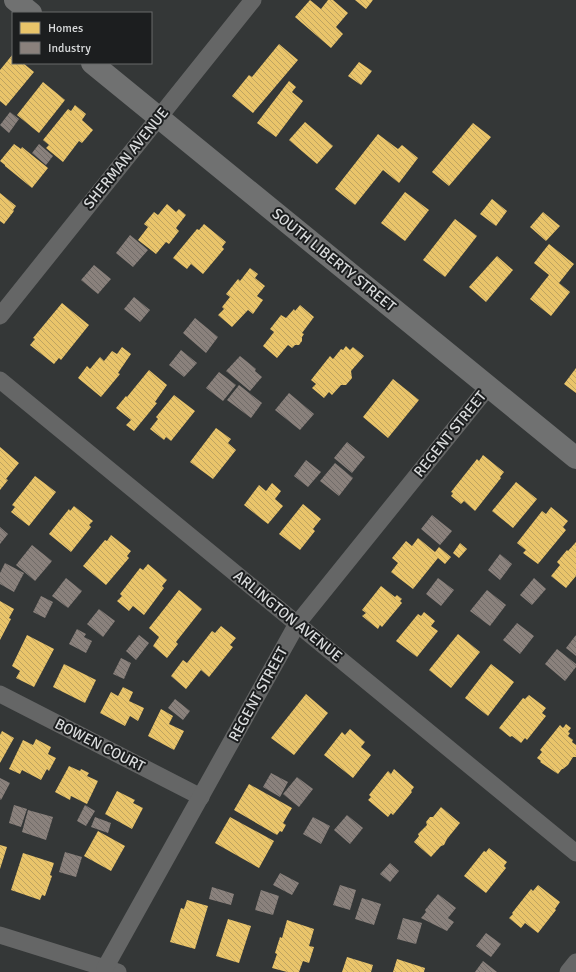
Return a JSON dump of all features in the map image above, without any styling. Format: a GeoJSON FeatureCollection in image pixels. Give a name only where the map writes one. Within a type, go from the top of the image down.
{"type":"FeatureCollection","features":[{"type":"Feature","properties":{"kind":"main road"},"geometry":{"type":"LineString","coordinates":[[15,0],[30,12]]}},
{"type":"Feature","properties":{"kind":"main road","name":"SOUTH LIBERTY STREET"},"geometry":{"type":"LineString","coordinates":[[93,64],[576,458]]}},
{"type":"Feature","properties":{"kind":"street","name":"SHERMAN AVENUE"},"geometry":{"type":"LineString","coordinates":[[0,316],[253,0]]}},
{"type":"Feature","properties":{"kind":"street","name":"ARLINGTON AVENUE"},"geometry":{"type":"LineString","coordinates":[[0,380],[576,853]]}},
{"type":"Feature","properties":{"kind":"street","name":"REGENT STREET"},"geometry":{"type":"LineString","coordinates":[[111,970],[201,797],[297,624],[489,386]]}},
{"type":"Feature","properties":{"kind":"street","name":"BOWEN COURT"},"geometry":{"type":"LineString","coordinates":[[0,694],[201,797]]}},
{"type":"Feature","properties":{"kind":"street"},"geometry":{"type":"LineString","coordinates":[[0,935],[111,970]]}},
{"type":"Feature","properties":{"kind":"street"},"geometry":{"type":"LineString","coordinates":[[568,972],[576,962]]}},
{"type":"Feature","properties":{"kind":"building: Homes"},"geometry":{"type":"Polygon","coordinates":[[[310,0],[321,9],[328,0],[333,0],[348,13],[336,27],[343,34],[331,48],[295,17],[310,0]]]}},
{"type":"Feature","properties":{"kind":"building: Homes"},"geometry":{"type":"Polygon","coordinates":[[[355,0],[373,0],[366,9],[355,0]]]}},
{"type":"Feature","properties":{"kind":"building: Homes"},"geometry":{"type":"Polygon","coordinates":[[[279,44],[298,60],[253,113],[232,96],[249,75],[252,77],[279,44]]]}},
{"type":"Feature","properties":{"kind":"building: Homes"},"geometry":{"type":"Polygon","coordinates":[[[12,55],[12,64],[24,64],[34,72],[6,106],[0,101],[0,70],[12,55]]]}},
{"type":"Feature","properties":{"kind":"building: Homes"},"geometry":{"type":"Polygon","coordinates":[[[359,62],[372,71],[361,85],[348,76],[359,62]]]}},
{"type":"Feature","properties":{"kind":"building: Homes"},"geometry":{"type":"Polygon","coordinates":[[[289,81],[296,87],[292,92],[303,101],[276,137],[257,123],[289,81]]]}},
{"type":"Feature","properties":{"kind":"building: Homes"},"geometry":{"type":"Polygon","coordinates":[[[43,82],[65,100],[39,133],[17,115],[43,82]]]}},
{"type":"Feature","properties":{"kind":"building: Homes"},"geometry":{"type":"Polygon","coordinates":[[[75,105],[86,114],[82,120],[93,130],[82,143],[79,141],[63,162],[46,148],[49,145],[43,140],[68,109],[71,111],[75,105]]]}},
{"type":"Feature","properties":{"kind":"building: Homes"},"geometry":{"type":"Polygon","coordinates":[[[305,122],[333,146],[317,164],[289,140],[305,122]]]}},
{"type":"Feature","properties":{"kind":"building: Homes"},"geometry":{"type":"Polygon","coordinates":[[[473,123],[491,137],[449,186],[432,172],[473,123]]]}},
{"type":"Feature","properties":{"kind":"building: Homes"},"geometry":{"type":"Polygon","coordinates":[[[378,134],[398,149],[402,145],[418,158],[399,183],[383,170],[355,205],[335,189],[378,134]]]}},
{"type":"Feature","properties":{"kind":"building: Homes"},"geometry":{"type":"Polygon","coordinates":[[[14,144],[21,149],[22,147],[48,168],[32,188],[0,161],[14,144]]]}},
{"type":"Feature","properties":{"kind":"building: Homes"},"geometry":{"type":"Polygon","coordinates":[[[405,192],[429,210],[405,241],[381,223],[405,192]]]}},
{"type":"Feature","properties":{"kind":"building: Homes"},"geometry":{"type":"Polygon","coordinates":[[[0,193],[16,206],[4,224],[0,221],[0,193]]]}},
{"type":"Feature","properties":{"kind":"building: Homes"},"geometry":{"type":"Polygon","coordinates":[[[492,199],[507,211],[496,226],[480,214],[492,199]]]}},
{"type":"Feature","properties":{"kind":"building: Homes"},"geometry":{"type":"Polygon","coordinates":[[[167,204],[176,212],[179,209],[186,215],[176,228],[179,231],[169,244],[166,242],[156,254],[138,240],[148,227],[144,224],[154,212],[158,215],[167,204]]]}},
{"type":"Feature","properties":{"kind":"building: Homes"},"geometry":{"type":"Polygon","coordinates":[[[543,212],[560,226],[546,241],[530,227],[543,212]]]}},
{"type":"Feature","properties":{"kind":"building: Homes"},"geometry":{"type":"Polygon","coordinates":[[[455,219],[477,236],[445,277],[423,260],[455,219]]]}},
{"type":"Feature","properties":{"kind":"building: Homes"},"geometry":{"type":"Polygon","coordinates":[[[204,224],[226,242],[222,247],[224,249],[203,274],[191,264],[187,269],[173,258],[197,229],[199,230],[204,224]]]}},
{"type":"Feature","properties":{"kind":"building: Homes"},"geometry":{"type":"Polygon","coordinates":[[[549,244],[574,264],[559,283],[570,292],[551,316],[530,299],[549,275],[534,263],[549,244]]]}},
{"type":"Feature","properties":{"kind":"building: Homes"},"geometry":{"type":"Polygon","coordinates":[[[497,256],[513,270],[486,302],[469,287],[497,256]]]}},
{"type":"Feature","properties":{"kind":"building: Homes"},"geometry":{"type":"Polygon","coordinates":[[[250,268],[258,274],[255,278],[265,286],[257,296],[263,300],[253,314],[248,310],[232,327],[218,315],[224,309],[222,307],[230,297],[226,294],[238,279],[240,281],[250,268]]]}},
{"type":"Feature","properties":{"kind":"building: Homes"},"geometry":{"type":"Polygon","coordinates":[[[62,303],[89,325],[61,360],[59,358],[54,364],[30,345],[35,339],[33,338],[62,303]]]}},
{"type":"Feature","properties":{"kind":"building: Homes"},"geometry":{"type":"Polygon","coordinates":[[[300,305],[314,317],[302,333],[304,334],[299,345],[295,345],[292,348],[288,345],[277,358],[263,346],[274,332],[270,329],[281,315],[286,318],[300,305]]]}},
{"type":"Feature","properties":{"kind":"building: Homes"},"geometry":{"type":"Polygon","coordinates":[[[346,346],[350,350],[353,347],[364,356],[351,371],[352,378],[346,385],[341,385],[332,395],[329,392],[324,398],[312,388],[316,384],[311,380],[330,356],[333,359],[341,349],[343,350],[346,346]]]}},
{"type":"Feature","properties":{"kind":"building: Homes"},"geometry":{"type":"Polygon","coordinates":[[[122,347],[131,354],[118,373],[120,374],[101,397],[78,378],[87,366],[90,369],[100,357],[104,361],[112,351],[117,354],[122,347]]]}},
{"type":"Feature","properties":{"kind":"building: Homes"},"geometry":{"type":"Polygon","coordinates":[[[576,368],[576,393],[564,384],[576,368]]]}},
{"type":"Feature","properties":{"kind":"building: Homes"},"geometry":{"type":"Polygon","coordinates":[[[149,370],[167,385],[155,402],[157,403],[134,431],[126,425],[131,420],[116,408],[149,370]]]}},
{"type":"Feature","properties":{"kind":"building: Homes"},"geometry":{"type":"Polygon","coordinates":[[[393,379],[419,400],[388,438],[363,417],[393,379]]]}},
{"type":"Feature","properties":{"kind":"building: Homes"},"geometry":{"type":"Polygon","coordinates":[[[174,395],[195,411],[171,441],[166,437],[164,440],[150,429],[158,419],[156,417],[174,395]]]}},
{"type":"Feature","properties":{"kind":"building: Homes"},"geometry":{"type":"Polygon","coordinates":[[[216,428],[231,439],[228,443],[236,450],[213,479],[190,462],[216,428]]]}},
{"type":"Feature","properties":{"kind":"building: Homes"},"geometry":{"type":"Polygon","coordinates":[[[0,447],[19,463],[6,479],[8,480],[0,490],[0,447]]]}},
{"type":"Feature","properties":{"kind":"building: Homes"},"geometry":{"type":"Polygon","coordinates":[[[483,455],[504,472],[475,511],[464,501],[461,504],[451,496],[453,493],[451,492],[477,459],[479,461],[483,455]]]}},
{"type":"Feature","properties":{"kind":"building: Homes"},"geometry":{"type":"Polygon","coordinates":[[[35,476],[56,492],[29,526],[11,512],[15,507],[12,505],[35,476]]]}},
{"type":"Feature","properties":{"kind":"building: Homes"},"geometry":{"type":"Polygon","coordinates":[[[516,482],[537,499],[513,528],[492,511],[516,482]]]}},
{"type":"Feature","properties":{"kind":"building: Homes"},"geometry":{"type":"Polygon","coordinates":[[[272,483],[281,491],[275,499],[283,506],[268,524],[244,505],[259,485],[266,491],[272,483]]]}},
{"type":"Feature","properties":{"kind":"building: Homes"},"geometry":{"type":"Polygon","coordinates":[[[303,504],[321,519],[313,529],[315,531],[300,550],[279,534],[303,504]]]}},
{"type":"Feature","properties":{"kind":"building: Homes"},"geometry":{"type":"Polygon","coordinates":[[[74,506],[93,521],[89,525],[91,527],[71,552],[49,534],[69,509],[70,511],[74,506]]]}},
{"type":"Feature","properties":{"kind":"building: Homes"},"geometry":{"type":"Polygon","coordinates":[[[551,507],[568,521],[563,527],[566,530],[538,564],[523,553],[526,550],[517,543],[542,511],[546,514],[551,507]]]}},
{"type":"Feature","properties":{"kind":"building: Homes"},"geometry":{"type":"Polygon","coordinates":[[[111,535],[131,551],[127,556],[129,558],[106,585],[83,566],[111,535]]]}},
{"type":"Feature","properties":{"kind":"building: Homes"},"geometry":{"type":"Polygon","coordinates":[[[418,538],[435,552],[439,547],[451,557],[445,564],[438,558],[413,589],[391,572],[398,563],[392,558],[406,541],[412,546],[418,538]]]}},
{"type":"Feature","properties":{"kind":"building: Homes"},"geometry":{"type":"Polygon","coordinates":[[[576,542],[576,576],[566,588],[551,576],[560,565],[557,562],[576,542]]]}},
{"type":"Feature","properties":{"kind":"building: Homes"},"geometry":{"type":"Polygon","coordinates":[[[460,543],[467,549],[459,558],[453,553],[460,543]]]}},
{"type":"Feature","properties":{"kind":"building: Homes"},"geometry":{"type":"Polygon","coordinates":[[[148,564],[167,580],[162,586],[164,588],[144,615],[133,606],[129,611],[117,601],[122,596],[120,594],[140,568],[143,570],[148,564]]]}},
{"type":"Feature","properties":{"kind":"building: Homes"},"geometry":{"type":"Polygon","coordinates":[[[381,586],[395,597],[397,595],[402,599],[400,601],[402,603],[382,627],[380,625],[378,629],[362,616],[366,613],[362,610],[381,586]]]}},
{"type":"Feature","properties":{"kind":"building: Homes"},"geometry":{"type":"Polygon","coordinates":[[[179,590],[202,609],[176,642],[178,644],[167,658],[153,646],[159,637],[149,628],[179,590]]]}},
{"type":"Feature","properties":{"kind":"building: Homes"},"geometry":{"type":"Polygon","coordinates":[[[0,601],[14,609],[9,618],[11,619],[0,640],[0,601]]]}},
{"type":"Feature","properties":{"kind":"building: Homes"},"geometry":{"type":"Polygon","coordinates":[[[424,612],[435,621],[431,626],[438,631],[417,657],[396,641],[418,614],[421,616],[424,612]]]}},
{"type":"Feature","properties":{"kind":"building: Homes"},"geometry":{"type":"Polygon","coordinates":[[[221,626],[236,638],[230,645],[233,647],[209,677],[201,670],[186,689],[171,676],[183,660],[187,663],[212,631],[215,633],[221,626]]]}},
{"type":"Feature","properties":{"kind":"building: Homes"},"geometry":{"type":"Polygon","coordinates":[[[458,634],[480,652],[451,688],[429,670],[458,634]]]}},
{"type":"Feature","properties":{"kind":"building: Homes"},"geometry":{"type":"Polygon","coordinates":[[[27,635],[54,649],[34,687],[16,678],[20,671],[12,666],[27,635]]]}},
{"type":"Feature","properties":{"kind":"building: Homes"},"geometry":{"type":"Polygon","coordinates":[[[64,664],[96,680],[85,703],[53,687],[64,664]]]}},
{"type":"Feature","properties":{"kind":"building: Homes"},"geometry":{"type":"Polygon","coordinates":[[[491,664],[514,682],[488,716],[465,698],[491,664]]]}},
{"type":"Feature","properties":{"kind":"building: Homes"},"geometry":{"type":"Polygon","coordinates":[[[123,687],[133,692],[129,701],[144,708],[138,721],[130,716],[125,726],[100,713],[111,692],[118,696],[123,687]]]}},
{"type":"Feature","properties":{"kind":"building: Homes"},"geometry":{"type":"Polygon","coordinates":[[[306,694],[328,713],[294,755],[271,738],[306,694]]]}},
{"type":"Feature","properties":{"kind":"building: Homes"},"geometry":{"type":"Polygon","coordinates":[[[529,695],[546,708],[542,713],[546,716],[527,740],[525,738],[521,743],[512,736],[510,737],[499,728],[523,698],[525,699],[529,695]]]}},
{"type":"Feature","properties":{"kind":"building: Homes"},"geometry":{"type":"Polygon","coordinates":[[[161,709],[173,716],[169,724],[184,731],[174,750],[148,736],[161,709]]]}},
{"type":"Feature","properties":{"kind":"building: Homes"},"geometry":{"type":"Polygon","coordinates":[[[566,724],[571,728],[568,732],[570,733],[568,736],[576,745],[576,757],[573,757],[568,765],[558,774],[540,762],[541,761],[537,758],[542,752],[540,750],[560,725],[563,728],[566,724]]]}},
{"type":"Feature","properties":{"kind":"building: Homes"},"geometry":{"type":"Polygon","coordinates":[[[350,729],[365,742],[361,747],[371,755],[353,778],[324,755],[342,732],[345,735],[350,729]]]}},
{"type":"Feature","properties":{"kind":"building: Homes"},"geometry":{"type":"Polygon","coordinates":[[[2,731],[14,738],[0,763],[0,735],[2,731]]]}},
{"type":"Feature","properties":{"kind":"building: Homes"},"geometry":{"type":"Polygon","coordinates":[[[36,739],[51,747],[48,754],[56,758],[49,771],[47,769],[41,780],[22,770],[20,774],[9,769],[23,740],[33,745],[36,739]]]}},
{"type":"Feature","properties":{"kind":"building: Homes"},"geometry":{"type":"Polygon","coordinates":[[[69,766],[89,773],[87,776],[98,781],[87,804],[71,796],[70,800],[55,792],[69,766]]]}},
{"type":"Feature","properties":{"kind":"building: Homes"},"geometry":{"type":"Polygon","coordinates":[[[394,769],[414,787],[411,791],[412,792],[393,815],[391,813],[388,817],[368,800],[371,797],[369,795],[388,771],[391,774],[394,769]]]}},
{"type":"Feature","properties":{"kind":"building: Homes"},"geometry":{"type":"Polygon","coordinates":[[[249,784],[292,808],[283,823],[286,825],[282,832],[280,831],[277,835],[234,810],[249,784]]]}},
{"type":"Feature","properties":{"kind":"building: Homes"},"geometry":{"type":"Polygon","coordinates":[[[117,791],[135,800],[133,803],[143,808],[132,829],[105,814],[117,791]]]}},
{"type":"Feature","properties":{"kind":"building: Homes"},"geometry":{"type":"Polygon","coordinates":[[[441,807],[460,823],[444,845],[441,846],[431,857],[414,842],[419,836],[418,834],[427,825],[426,822],[430,817],[433,817],[441,807]]]}},
{"type":"Feature","properties":{"kind":"building: Homes"},"geometry":{"type":"Polygon","coordinates":[[[230,817],[274,841],[259,868],[215,843],[230,817]]]}},
{"type":"Feature","properties":{"kind":"building: Homes"},"geometry":{"type":"Polygon","coordinates":[[[98,831],[125,846],[111,871],[84,856],[98,831]]]}},
{"type":"Feature","properties":{"kind":"building: Homes"},"geometry":{"type":"Polygon","coordinates":[[[0,845],[7,847],[0,869],[0,845]]]}},
{"type":"Feature","properties":{"kind":"building: Homes"},"geometry":{"type":"Polygon","coordinates":[[[489,848],[507,862],[504,866],[506,868],[486,893],[464,876],[484,851],[486,852],[489,848]]]}},
{"type":"Feature","properties":{"kind":"building: Homes"},"geometry":{"type":"Polygon","coordinates":[[[23,853],[54,863],[50,875],[52,876],[45,896],[42,895],[40,900],[11,890],[23,853]]]}},
{"type":"Feature","properties":{"kind":"building: Homes"},"geometry":{"type":"Polygon","coordinates":[[[538,885],[560,902],[555,909],[556,910],[538,933],[525,923],[521,928],[509,918],[531,889],[533,891],[538,885]]]}},
{"type":"Feature","properties":{"kind":"building: Homes"},"geometry":{"type":"Polygon","coordinates":[[[187,900],[208,906],[195,949],[170,942],[181,908],[184,909],[187,900]]]}},
{"type":"Feature","properties":{"kind":"building: Homes"},"geometry":{"type":"Polygon","coordinates":[[[228,919],[251,926],[239,963],[216,956],[228,919]]]}},
{"type":"Feature","properties":{"kind":"building: Homes"},"geometry":{"type":"Polygon","coordinates":[[[287,920],[314,929],[309,946],[314,947],[309,963],[303,961],[299,972],[287,972],[272,968],[277,954],[275,953],[280,937],[282,938],[287,920]]]}},
{"type":"Feature","properties":{"kind":"building: Homes"},"geometry":{"type":"Polygon","coordinates":[[[347,957],[373,965],[371,972],[342,972],[347,957]]]}},
{"type":"Feature","properties":{"kind":"building: Homes"},"geometry":{"type":"Polygon","coordinates":[[[397,959],[425,968],[424,972],[393,972],[397,959]]]}},
{"type":"Feature","properties":{"kind":"building: Industry"},"geometry":{"type":"Polygon","coordinates":[[[10,112],[19,119],[9,133],[0,125],[10,112]]]}},
{"type":"Feature","properties":{"kind":"building: Industry"},"geometry":{"type":"Polygon","coordinates":[[[39,144],[53,156],[46,165],[32,153],[39,144]]]}},
{"type":"Feature","properties":{"kind":"building: Industry"},"geometry":{"type":"Polygon","coordinates":[[[130,235],[148,250],[133,267],[116,253],[130,235]]]}},
{"type":"Feature","properties":{"kind":"building: Industry"},"geometry":{"type":"Polygon","coordinates":[[[94,265],[111,279],[98,294],[81,280],[94,265]]]}},
{"type":"Feature","properties":{"kind":"building: Industry"},"geometry":{"type":"Polygon","coordinates":[[[134,297],[150,310],[140,322],[124,309],[134,297]]]}},
{"type":"Feature","properties":{"kind":"building: Industry"},"geometry":{"type":"Polygon","coordinates":[[[195,318],[218,337],[206,353],[183,333],[195,318]]]}},
{"type":"Feature","properties":{"kind":"building: Industry"},"geometry":{"type":"Polygon","coordinates":[[[181,350],[197,363],[184,377],[169,365],[181,350]]]}},
{"type":"Feature","properties":{"kind":"building: Industry"},"geometry":{"type":"Polygon","coordinates":[[[240,356],[256,369],[255,371],[262,377],[250,391],[226,371],[240,356]]]}},
{"type":"Feature","properties":{"kind":"building: Industry"},"geometry":{"type":"Polygon","coordinates":[[[219,372],[236,385],[223,401],[206,388],[219,372]]]}},
{"type":"Feature","properties":{"kind":"building: Industry"},"geometry":{"type":"Polygon","coordinates":[[[239,385],[262,403],[251,418],[227,400],[239,385]]]}},
{"type":"Feature","properties":{"kind":"building: Industry"},"geometry":{"type":"Polygon","coordinates":[[[289,393],[314,414],[300,430],[275,410],[289,393]]]}},
{"type":"Feature","properties":{"kind":"building: Industry"},"geometry":{"type":"Polygon","coordinates":[[[347,442],[365,457],[352,473],[334,458],[347,442]]]}},
{"type":"Feature","properties":{"kind":"building: Industry"},"geometry":{"type":"Polygon","coordinates":[[[306,460],[321,472],[308,487],[294,476],[306,460]]]}},
{"type":"Feature","properties":{"kind":"building: Industry"},"geometry":{"type":"Polygon","coordinates":[[[335,463],[353,478],[339,496],[320,481],[335,463]]]}},
{"type":"Feature","properties":{"kind":"building: Industry"},"geometry":{"type":"Polygon","coordinates":[[[432,515],[452,531],[440,545],[421,529],[432,515]]]}},
{"type":"Feature","properties":{"kind":"building: Industry"},"geometry":{"type":"Polygon","coordinates":[[[0,527],[8,534],[0,544],[0,527]]]}},
{"type":"Feature","properties":{"kind":"building: Industry"},"geometry":{"type":"Polygon","coordinates":[[[32,545],[52,561],[35,581],[16,565],[32,545]]]}},
{"type":"Feature","properties":{"kind":"building: Industry"},"geometry":{"type":"Polygon","coordinates":[[[500,554],[512,564],[500,580],[488,570],[500,554]]]}},
{"type":"Feature","properties":{"kind":"building: Industry"},"geometry":{"type":"Polygon","coordinates":[[[5,563],[24,573],[14,592],[0,584],[0,573],[5,563]]]}},
{"type":"Feature","properties":{"kind":"building: Industry"},"geometry":{"type":"Polygon","coordinates":[[[66,578],[82,591],[68,608],[52,596],[66,578]]]}},
{"type":"Feature","properties":{"kind":"building: Industry"},"geometry":{"type":"Polygon","coordinates":[[[438,578],[454,590],[441,606],[426,594],[438,578]]]}},
{"type":"Feature","properties":{"kind":"building: Industry"},"geometry":{"type":"Polygon","coordinates":[[[534,578],[546,589],[532,605],[520,595],[534,578]]]}},
{"type":"Feature","properties":{"kind":"building: Industry"},"geometry":{"type":"Polygon","coordinates":[[[487,590],[506,605],[490,626],[470,611],[487,590]]]}},
{"type":"Feature","properties":{"kind":"building: Industry"},"geometry":{"type":"Polygon","coordinates":[[[41,596],[53,602],[45,618],[33,612],[41,596]]]}},
{"type":"Feature","properties":{"kind":"building: Industry"},"geometry":{"type":"Polygon","coordinates":[[[99,609],[115,621],[103,637],[87,624],[99,609]]]}},
{"type":"Feature","properties":{"kind":"building: Industry"},"geometry":{"type":"Polygon","coordinates":[[[517,623],[534,636],[520,654],[503,640],[517,623]]]}},
{"type":"Feature","properties":{"kind":"building: Industry"},"geometry":{"type":"Polygon","coordinates":[[[77,629],[86,634],[84,637],[92,641],[86,653],[69,644],[77,629]]]}},
{"type":"Feature","properties":{"kind":"building: Industry"},"geometry":{"type":"Polygon","coordinates":[[[139,635],[149,643],[136,660],[126,651],[139,635]]]}},
{"type":"Feature","properties":{"kind":"building: Industry"},"geometry":{"type":"Polygon","coordinates":[[[576,635],[576,656],[566,648],[576,635]]]}},
{"type":"Feature","properties":{"kind":"building: Industry"},"geometry":{"type":"Polygon","coordinates":[[[557,649],[576,664],[576,667],[565,681],[545,664],[557,649]]]}},
{"type":"Feature","properties":{"kind":"building: Industry"},"geometry":{"type":"Polygon","coordinates":[[[121,658],[131,663],[124,679],[113,674],[121,658]]]}},
{"type":"Feature","properties":{"kind":"building: Industry"},"geometry":{"type":"Polygon","coordinates":[[[175,699],[190,711],[183,720],[168,708],[175,699]]]}},
{"type":"Feature","properties":{"kind":"building: Industry"},"geometry":{"type":"Polygon","coordinates":[[[271,773],[288,782],[280,797],[263,787],[271,773]]]}},
{"type":"Feature","properties":{"kind":"building: Industry"},"geometry":{"type":"Polygon","coordinates":[[[297,777],[313,789],[299,807],[283,794],[297,777]]]}},
{"type":"Feature","properties":{"kind":"building: Industry"},"geometry":{"type":"Polygon","coordinates":[[[0,778],[10,783],[1,800],[0,799],[0,778]]]}},
{"type":"Feature","properties":{"kind":"building: Industry"},"geometry":{"type":"Polygon","coordinates":[[[14,805],[27,809],[21,827],[9,823],[14,805]]]}},
{"type":"Feature","properties":{"kind":"building: Industry"},"geometry":{"type":"Polygon","coordinates":[[[85,805],[95,811],[86,826],[77,821],[85,805]]]}},
{"type":"Feature","properties":{"kind":"building: Industry"},"geometry":{"type":"Polygon","coordinates":[[[28,810],[53,817],[46,840],[22,832],[28,810]]]}},
{"type":"Feature","properties":{"kind":"building: Industry"},"geometry":{"type":"Polygon","coordinates":[[[347,815],[363,828],[350,844],[334,830],[347,815]]]}},
{"type":"Feature","properties":{"kind":"building: Industry"},"geometry":{"type":"Polygon","coordinates":[[[95,817],[111,823],[108,833],[91,827],[95,817]]]}},
{"type":"Feature","properties":{"kind":"building: Industry"},"geometry":{"type":"Polygon","coordinates":[[[313,817],[330,826],[321,844],[303,834],[313,817]]]}},
{"type":"Feature","properties":{"kind":"building: Industry"},"geometry":{"type":"Polygon","coordinates":[[[65,852],[82,857],[76,877],[59,872],[65,852]]]}},
{"type":"Feature","properties":{"kind":"building: Industry"},"geometry":{"type":"Polygon","coordinates":[[[390,863],[399,871],[390,882],[380,874],[390,863]]]}},
{"type":"Feature","properties":{"kind":"building: Industry"},"geometry":{"type":"Polygon","coordinates":[[[280,873],[299,883],[292,895],[273,885],[280,873]]]}},
{"type":"Feature","properties":{"kind":"building: Industry"},"geometry":{"type":"Polygon","coordinates":[[[340,885],[356,890],[350,910],[333,905],[340,885]]]}},
{"type":"Feature","properties":{"kind":"building: Industry"},"geometry":{"type":"Polygon","coordinates":[[[212,887],[234,894],[231,905],[209,899],[212,887]]]}},
{"type":"Feature","properties":{"kind":"building: Industry"},"geometry":{"type":"Polygon","coordinates":[[[261,890],[279,896],[273,915],[255,910],[261,890]]]}},
{"type":"Feature","properties":{"kind":"building: Industry"},"geometry":{"type":"Polygon","coordinates":[[[438,894],[456,908],[448,918],[454,922],[447,931],[421,918],[426,912],[425,910],[438,894]]]}},
{"type":"Feature","properties":{"kind":"building: Industry"},"geometry":{"type":"Polygon","coordinates":[[[362,898],[381,904],[374,925],[355,919],[362,898]]]}},
{"type":"Feature","properties":{"kind":"building: Industry"},"geometry":{"type":"Polygon","coordinates":[[[403,918],[422,923],[416,944],[397,939],[403,918]]]}},
{"type":"Feature","properties":{"kind":"building: Industry"},"geometry":{"type":"Polygon","coordinates":[[[486,933],[501,944],[491,957],[476,946],[486,933]]]}},
{"type":"Feature","properties":{"kind":"building: Industry"},"geometry":{"type":"Polygon","coordinates":[[[483,961],[497,972],[475,972],[483,961]]]}}]}
